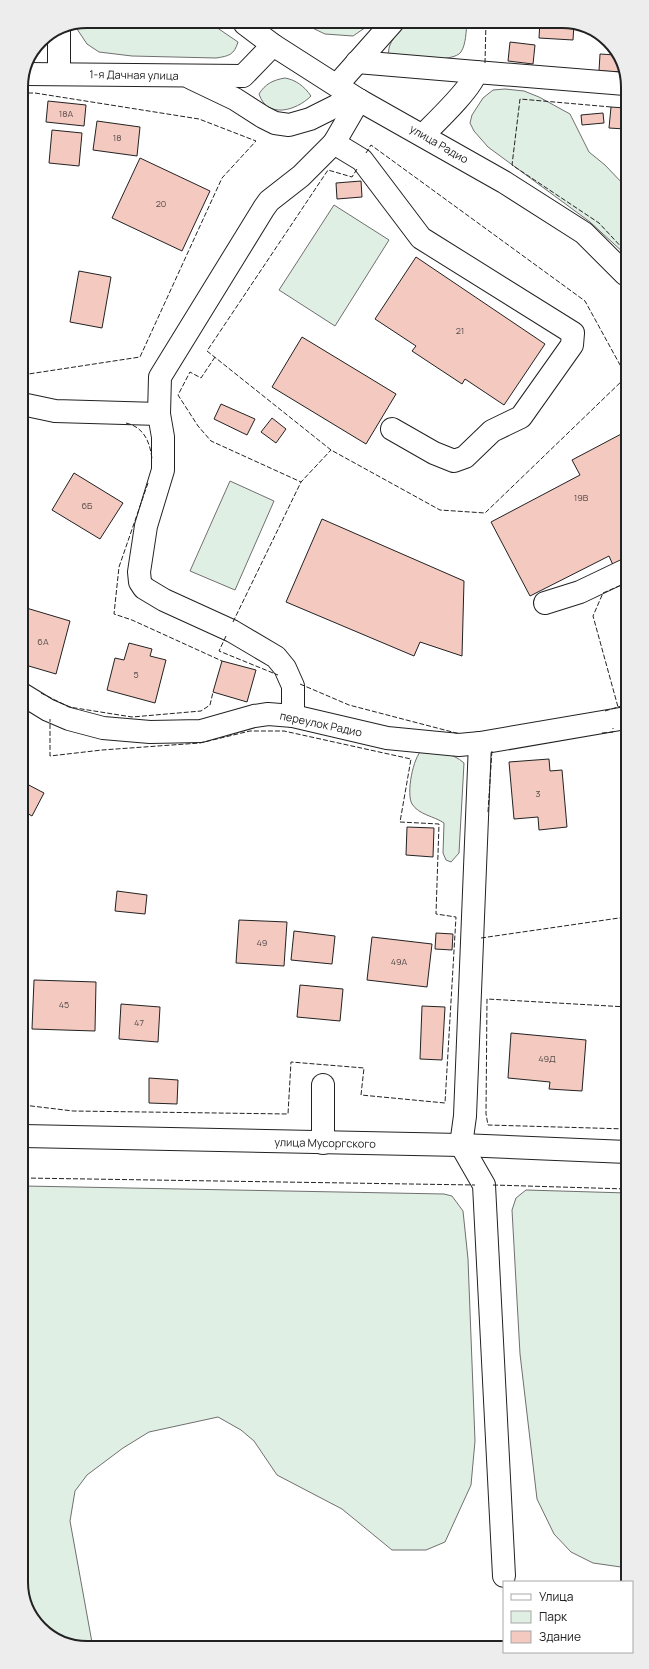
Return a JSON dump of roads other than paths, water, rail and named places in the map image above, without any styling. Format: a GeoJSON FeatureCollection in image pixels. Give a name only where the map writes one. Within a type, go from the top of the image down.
{"type":"FeatureCollection","features":[{"type":"Feature","properties":{"kind":"main road","name":"улица Радио"},"geometry":{"type":"LineString","coordinates":[[250,28],[273,45],[359,100],[504,182],[584,233],[621,270]]}},
{"type":"Feature","properties":{"kind":"main road"},"geometry":{"type":"LineString","coordinates":[[337,85],[388,28]]}},
{"type":"Feature","properties":{"kind":"main road"},"geometry":{"type":"LineString","coordinates":[[59,36],[59,74]]}},
{"type":"Feature","properties":{"kind":"main road","name":"1-я Дачная улица"},"geometry":{"type":"LineString","coordinates":[[30,74],[243,76],[273,45]]}},
{"type":"Feature","properties":{"kind":"main road"},"geometry":{"type":"LineString","coordinates":[[357,62],[621,84]]}},
{"type":"Feature","properties":{"kind":"main road"},"geometry":{"type":"LineString","coordinates":[[423,135],[468,87],[475,77],[476,72]]}},
{"type":"Feature","properties":{"kind":"main road"},"geometry":{"type":"LineString","coordinates":[[184,75],[235,99],[275,123],[289,125],[310,119],[336,106],[359,100]]}},
{"type":"Feature","properties":{"kind":"main road"},"geometry":{"type":"LineString","coordinates":[[293,716],[293,686],[285,668],[276,657],[232,631],[164,600],[144,588],[140,582],[138,572],[146,526],[163,470],[163,436],[159,414],[160,377],[269,201],[301,176],[334,143],[359,100]]}},
{"type":"Feature","properties":{"kind":"main road"},"geometry":{"type":"LineString","coordinates":[[334,143],[362,160],[421,238],[573,333],[572,345],[521,418],[492,431],[465,458],[454,461],[434,453],[392,429]]}},
{"type":"Feature","properties":{"kind":"main road"},"geometry":{"type":"LineString","coordinates":[[28,405],[55,411],[159,414]]}},
{"type":"Feature","properties":{"kind":"main road"},"geometry":{"type":"LineString","coordinates":[[544,602],[580,592],[621,572]]}},
{"type":"Feature","properties":{"kind":"main road","name":"переулок Радио"},"geometry":{"type":"LineString","coordinates":[[28,698],[48,710],[69,719],[103,728],[142,731],[201,731],[254,716],[268,714],[293,716],[387,738],[459,745],[480,743],[621,719]]}},
{"type":"Feature","properties":{"kind":"main road"},"geometry":{"type":"LineString","coordinates":[[480,743],[465,1116],[461,1145],[484,1185],[504,1576]]}},
{"type":"Feature","properties":{"kind":"main road"},"geometry":{"type":"LineString","coordinates":[[323,1143],[324,1085]]}},
{"type":"Feature","properties":{"kind":"main road","name":"улица Мусоргского"},"geometry":{"type":"LineString","coordinates":[[28,1136],[461,1145],[621,1152]]}}]}
